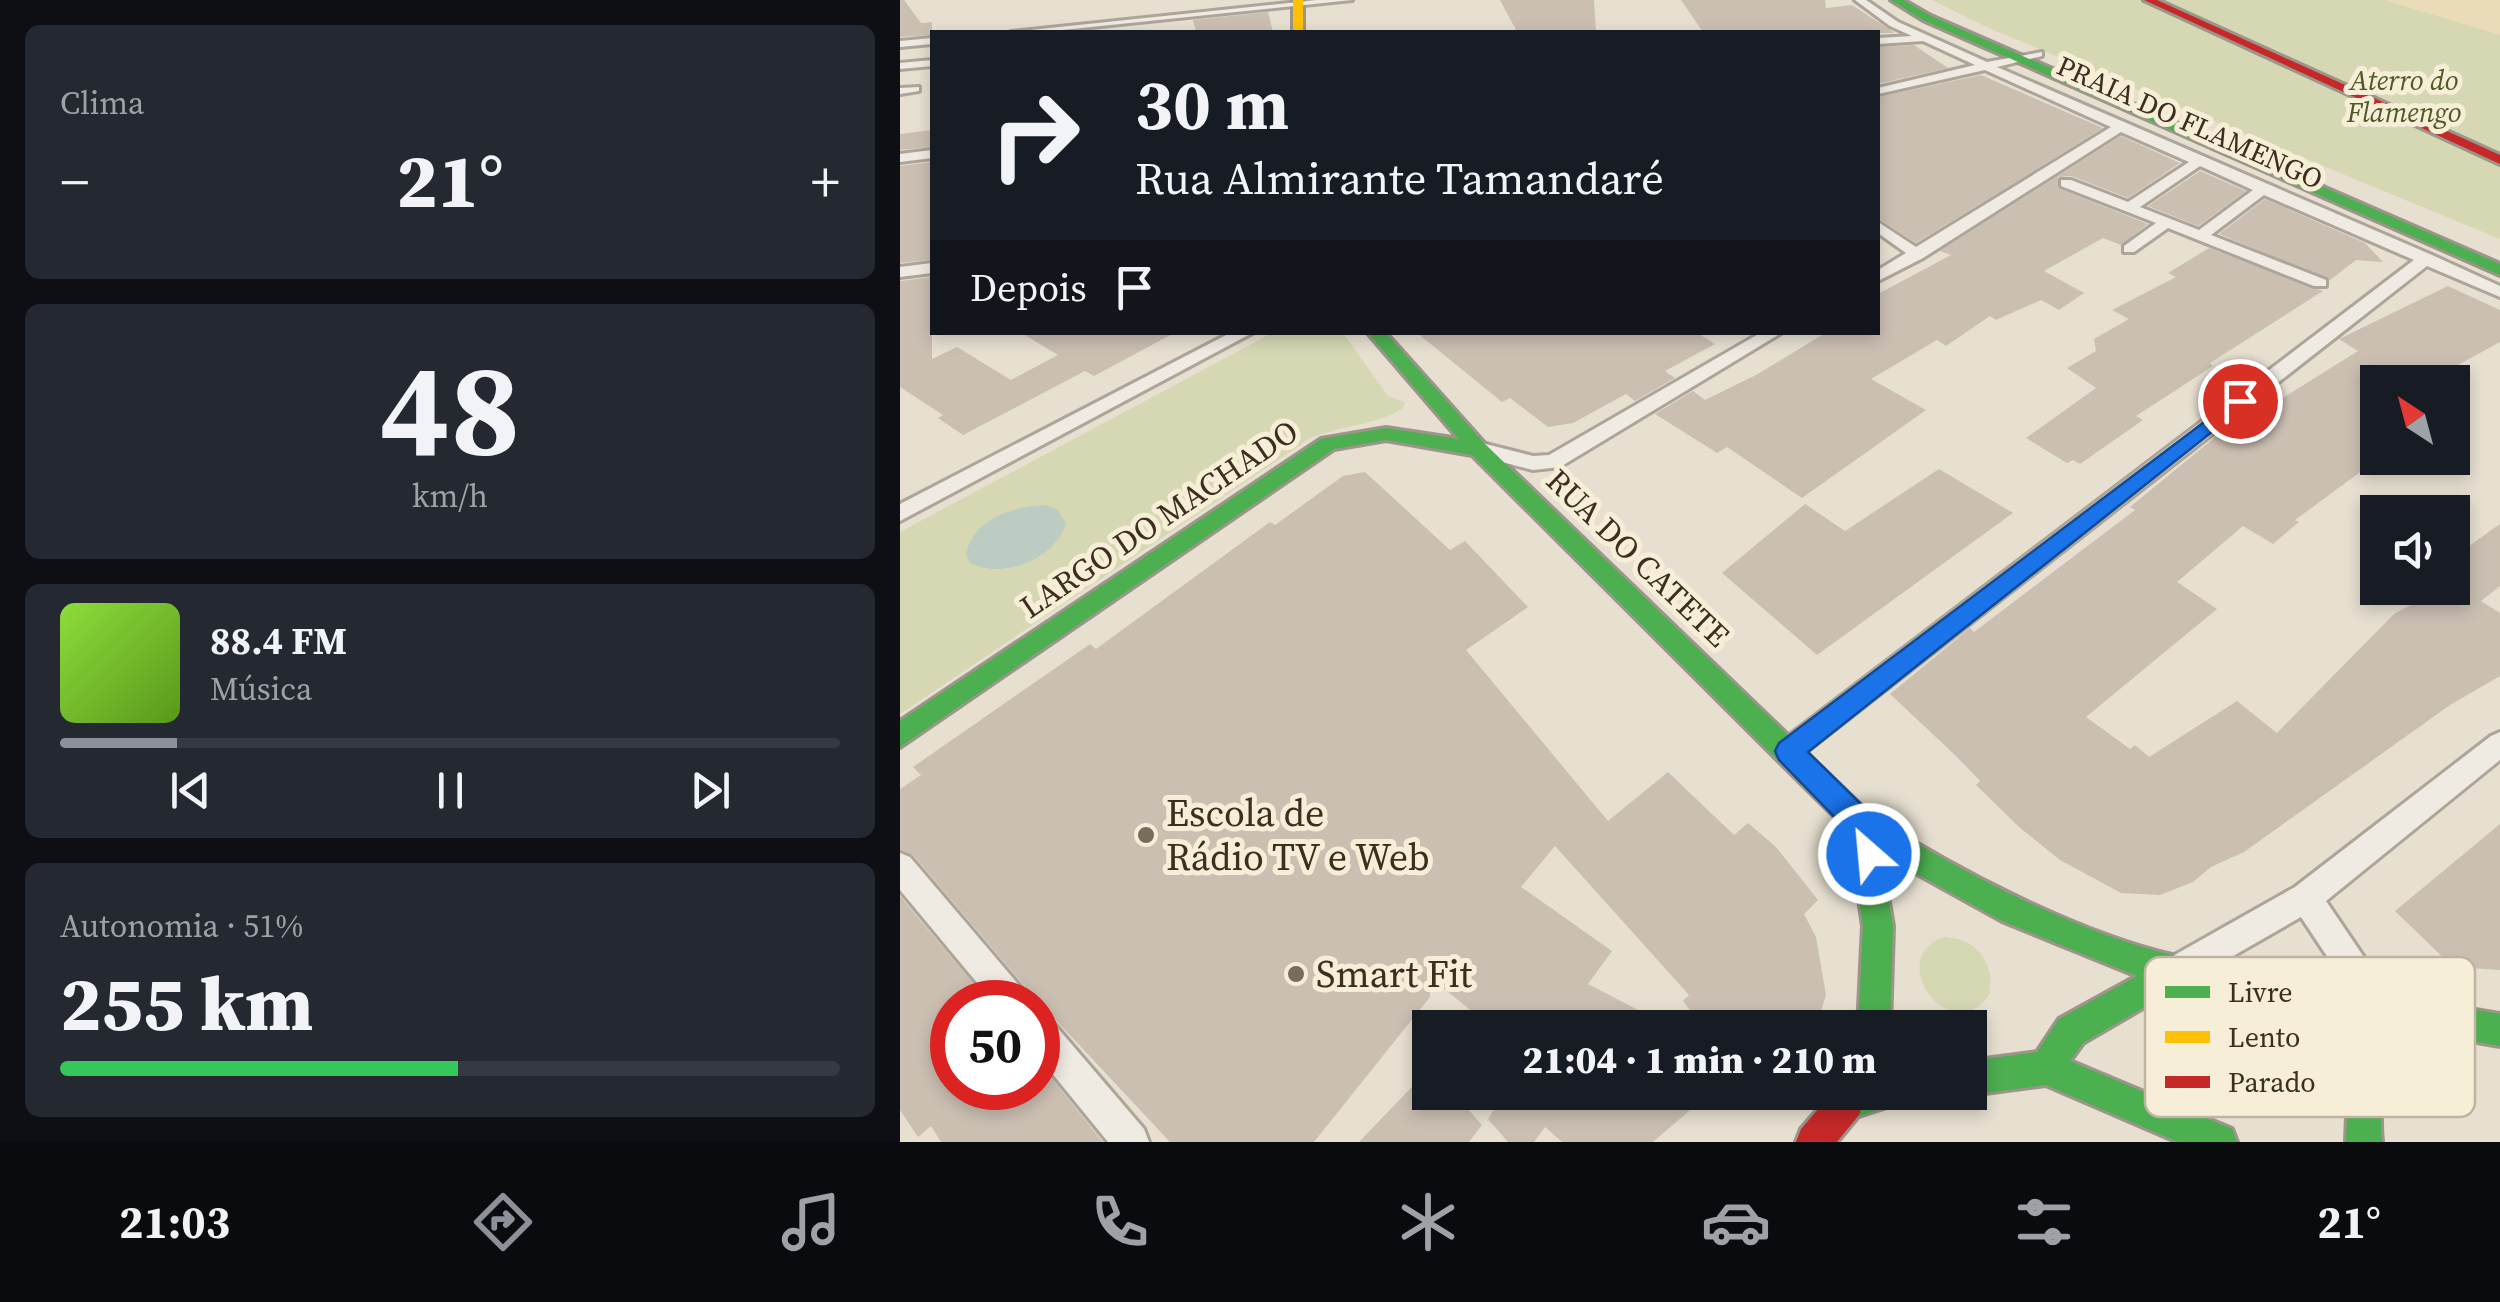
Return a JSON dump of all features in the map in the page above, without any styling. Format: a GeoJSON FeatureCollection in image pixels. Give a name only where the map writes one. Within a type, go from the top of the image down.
{"type":"FeatureCollection","features":[{"type":"Feature","properties":{"kind":"main road","name":"PRAIA DO FLAMENGO"},"geometry":{"type":"LineString","coordinates":[[1896,0],[1992,57],[2028,56],[2500,252]]}},
{"type":"Feature","properties":{"kind":"main road","name":"PRAIA DO FLAMENGO"},"geometry":{"type":"LineString","coordinates":[[1920,0],[2028,56],[2500,270]]}},
{"type":"Feature","properties":{"kind":"main road"},"geometry":{"type":"LineString","coordinates":[[2149,0],[2194,7],[2446,110]]}},
{"type":"Feature","properties":{"kind":"main road"},"geometry":{"type":"LineString","coordinates":[[1297,2],[1298,30]]}},
{"type":"Feature","properties":{"kind":"main road"},"geometry":{"type":"LineString","coordinates":[[2194,7],[2500,160]]}},
{"type":"Feature","properties":{"kind":"main road"},"geometry":{"type":"LineString","coordinates":[[1932,39],[1992,57]]}},
{"type":"Feature","properties":{"kind":"main road","name":"RUA DO CATETE"},"geometry":{"type":"LineString","coordinates":[[1379,335],[1478,449],[1862,825],[1902,851],[2013,910],[2073,937],[2145,962]]}},
{"type":"Feature","properties":{"kind":"main road","name":"LARGO DO MACHADO"},"geometry":{"type":"LineString","coordinates":[[900,735],[1328,444],[1358,434],[1391,431],[1478,449]]}},
{"type":"Feature","properties":{"kind":"main road"},"geometry":{"type":"LineString","coordinates":[[1862,825],[1877,882],[1880,930],[1875,1010]]}},
{"type":"Feature","properties":{"kind":"main road"},"geometry":{"type":"LineString","coordinates":[[2046,1068],[2071,1031],[2145,989]]}},
{"type":"Feature","properties":{"kind":"main road","name":"RUA DO CATETE"},"geometry":{"type":"LineString","coordinates":[[2475,1026],[2500,1030]]}},
{"type":"Feature","properties":{"kind":"main road"},"geometry":{"type":"LineString","coordinates":[[1987,1076],[2046,1068],[2145,1110]]}},
{"type":"Feature","properties":{"kind":"main road"},"geometry":{"type":"LineString","coordinates":[[1814,1142],[1839,1110]]}},
{"type":"Feature","properties":{"kind":"main road"},"geometry":{"type":"LineString","coordinates":[[2161,1117],[2219,1142]]}},
{"type":"Feature","properties":{"kind":"main road"},"geometry":{"type":"LineString","coordinates":[[2362,1117],[2364,1142]]}},
{"type":"Feature","properties":{"kind":"street"},"geometry":{"type":"LineString","coordinates":[[1035,30],[1347,0]]}},
{"type":"Feature","properties":{"kind":"street"},"geometry":{"type":"LineString","coordinates":[[1860,0],[1894,24],[1932,39]]}},
{"type":"Feature","properties":{"kind":"street"},"geometry":{"type":"LineString","coordinates":[[1880,40],[1932,39]]}},
{"type":"Feature","properties":{"kind":"street"},"geometry":{"type":"LineString","coordinates":[[900,44],[930,41]]}},
{"type":"Feature","properties":{"kind":"street"},"geometry":{"type":"LineString","coordinates":[[1880,90],[1992,57]]}},
{"type":"Feature","properties":{"kind":"street","name":"PRAIA DO FLAMENGO"},"geometry":{"type":"LineString","coordinates":[[1992,57],[2120,127],[2500,292]]}},
{"type":"Feature","properties":{"kind":"street"},"geometry":{"type":"LineString","coordinates":[[900,66],[930,63]]}},
{"type":"Feature","properties":{"kind":"street"},"geometry":{"type":"LineString","coordinates":[[900,91],[915,89]]}},
{"type":"Feature","properties":{"kind":"street"},"geometry":{"type":"LineString","coordinates":[[1880,275],[2120,127]]}},
{"type":"Feature","properties":{"kind":"street"},"geometry":{"type":"LineString","coordinates":[[900,158],[930,154]]}},
{"type":"Feature","properties":{"kind":"street"},"geometry":{"type":"LineString","coordinates":[[2129,208],[2199,160]]}},
{"type":"Feature","properties":{"kind":"street"},"geometry":{"type":"LineString","coordinates":[[2066,184],[2320,284]]}},
{"type":"Feature","properties":{"kind":"street"},"geometry":{"type":"LineString","coordinates":[[2200,236],[2264,188]]}},
{"type":"Feature","properties":{"kind":"street"},"geometry":{"type":"LineString","coordinates":[[2130,249],[2166,223]]}},
{"type":"Feature","properties":{"kind":"street"},"geometry":{"type":"LineString","coordinates":[[1880,227],[1918,254]]}},
{"type":"Feature","properties":{"kind":"street"},"geometry":{"type":"LineString","coordinates":[[1788,751],[2428,258]]}},
{"type":"Feature","properties":{"kind":"street"},"geometry":{"type":"LineString","coordinates":[[900,272],[930,268]]}},
{"type":"Feature","properties":{"kind":"street"},"geometry":{"type":"LineString","coordinates":[[900,513],[1240,335]]}},
{"type":"Feature","properties":{"kind":"street"},"geometry":{"type":"LineString","coordinates":[[1478,449],[1533,463],[1553,462],[1770,335]]}},
{"type":"Feature","properties":{"kind":"street"},"geometry":{"type":"LineString","coordinates":[[2201,957],[2306,898],[2500,744]]}},
{"type":"Feature","properties":{"kind":"street"},"geometry":{"type":"LineString","coordinates":[[900,868],[995,980]]}},
{"type":"Feature","properties":{"kind":"street"},"geometry":{"type":"LineString","coordinates":[[2306,898],[2346,957]]}},
{"type":"Feature","properties":{"kind":"street"},"geometry":{"type":"LineString","coordinates":[[1060,1057],[1131,1142]]}},
{"type":"Feature","properties":{"kind":"green space","name":"Aterro do Flamengo"},"geometry":{"type":"Polygon","coordinates":[[[1932,0],[2500,0],[2500,239],[1991,29],[1932,0]]]}},
{"type":"Feature","properties":{"kind":"green space"},"geometry":{"type":"Polygon","coordinates":[[[1268,335],[1344,335],[1388,396],[1405,402],[1393,414],[1309,439],[900,714],[900,532],[1268,335]]]}},
{"type":"Feature","properties":{"kind":"green space"},"geometry":{"type":"Polygon","coordinates":[[[1944,937],[1975,948],[1990,973],[1989,995],[1973,1009],[1952,1010],[1942,1006],[1921,979],[1920,963],[1927,948],[1944,937]]]}},
{"type":"Feature","properties":{"kind":"sand"},"geometry":{"type":"Polygon","coordinates":[[[2384,0],[2500,0],[2500,35],[2384,0]]]}},
{"type":"Feature","properties":{"kind":"shaded area"},"geometry":{"type":"Polygon","coordinates":[[[1045,505],[1057,509],[1066,523],[1060,536],[1040,556],[998,569],[970,563],[966,554],[970,542],[986,523],[1021,508],[1045,505]]]}},
{"type":"Feature","properties":{"kind":"building"},"geometry":{"type":"Polygon","coordinates":[[[900,0],[904,0],[921,23],[932,22],[932,30],[930,35],[900,37],[900,0]]]}},
{"type":"Feature","properties":{"kind":"building"},"geometry":{"type":"Polygon","coordinates":[[[1500,0],[1594,0],[1596,30],[1516,30],[1500,0]]]}},
{"type":"Feature","properties":{"kind":"building"},"geometry":{"type":"Polygon","coordinates":[[[1681,0],[1825,0],[1826,8],[1852,5],[1895,33],[1880,30],[1702,30],[1681,0]]]}},
{"type":"Feature","properties":{"kind":"building"},"geometry":{"type":"Polygon","coordinates":[[[1268,12],[1272,30],[1196,30],[1193,20],[1268,12]]]}},
{"type":"Feature","properties":{"kind":"building"},"geometry":{"type":"Polygon","coordinates":[[[1914,45],[1948,68],[1880,84],[1880,47],[1914,45]]]}},
{"type":"Feature","properties":{"kind":"building"},"geometry":{"type":"Polygon","coordinates":[[[1981,75],[2103,128],[1916,243],[1880,219],[1880,97],[1981,75]]]}},
{"type":"Feature","properties":{"kind":"building"},"geometry":{"type":"Polygon","coordinates":[[[930,130],[930,147],[900,150],[900,134],[930,130]]]}},
{"type":"Feature","properties":{"kind":"building"},"geometry":{"type":"Polygon","coordinates":[[[2121,136],[2180,163],[2128,198],[2071,176],[2058,177],[2058,188],[2148,224],[2121,245],[2103,238],[2044,271],[2084,293],[2059,310],[2041,300],[1996,320],[1990,316],[1946,346],[1937,340],[1871,379],[1926,410],[1802,498],[1727,447],[1717,453],[1655,414],[1693,391],[1705,400],[1822,335],[1880,335],[1880,293],[1951,255],[1940,251],[2121,136]]]}},
{"type":"Feature","properties":{"kind":"building"},"geometry":{"type":"Polygon","coordinates":[[[930,162],[930,260],[900,263],[900,166],[930,162]]]}},
{"type":"Feature","properties":{"kind":"building"},"geometry":{"type":"Polygon","coordinates":[[[2200,171],[2246,191],[2198,226],[2148,206],[2200,171]]]}},
{"type":"Feature","properties":{"kind":"building"},"geometry":{"type":"Polygon","coordinates":[[[2265,199],[2365,243],[2383,262],[2356,260],[2330,280],[2219,234],[2265,199]]]}},
{"type":"Feature","properties":{"kind":"building"},"geometry":{"type":"Polygon","coordinates":[[[2209,248],[2323,291],[2210,363],[2213,366],[2136,416],[2143,420],[2080,464],[2073,460],[2067,463],[2026,438],[2096,388],[2067,368],[2096,351],[2094,339],[2129,319],[2112,310],[2176,277],[2168,273],[2209,248]]]}},
{"type":"Feature","properties":{"kind":"building"},"geometry":{"type":"Polygon","coordinates":[[[930,277],[932,359],[957,347],[1011,380],[1058,355],[1025,335],[1170,335],[1094,376],[1085,371],[963,435],[938,418],[943,415],[900,387],[900,281],[930,277]]]}},
{"type":"Feature","properties":{"kind":"building"},"geometry":{"type":"Polygon","coordinates":[[[2448,286],[2500,310],[2500,342],[2458,365],[2360,365],[2360,472],[2295,520],[2299,522],[2273,544],[2243,526],[2177,582],[2217,609],[2086,717],[2130,749],[2135,745],[2149,757],[2237,701],[2277,733],[2394,614],[2411,605],[2470,605],[2470,545],[2500,524],[2500,586],[2481,601],[2500,613],[2500,676],[2450,705],[2244,852],[2211,867],[2193,882],[2160,895],[2121,893],[2060,860],[2019,827],[1976,785],[1980,781],[1956,756],[1890,694],[1970,628],[1974,632],[2135,510],[2130,507],[2219,434],[2222,436],[2358,351],[2339,339],[2448,286]]]}},
{"type":"Feature","properties":{"kind":"building"},"geometry":{"type":"Polygon","coordinates":[[[1420,335],[1701,335],[1715,344],[1665,371],[1675,378],[1635,401],[1626,394],[1573,423],[1548,427],[1510,398],[1502,402],[1420,335]]]}},
{"type":"Feature","properties":{"kind":"building"},"geometry":{"type":"Polygon","coordinates":[[[1939,469],[2013,513],[1817,655],[1722,573],[1805,504],[1845,531],[1939,469]]]}},
{"type":"Feature","properties":{"kind":"building"},"geometry":{"type":"Polygon","coordinates":[[[1365,472],[1450,550],[1465,541],[1528,607],[1466,650],[1608,821],[1668,772],[1734,835],[1748,823],[1776,847],[1818,900],[1804,914],[1816,937],[1826,995],[1821,1010],[1690,1010],[1683,1001],[1689,995],[1555,846],[1521,887],[1612,951],[1588,984],[1638,1010],[1470,1010],[1430,977],[1430,997],[1420,1010],[1412,1010],[1412,1020],[1314,1142],[1170,1142],[1060,1024],[1060,980],[1019,980],[913,855],[900,850],[900,789],[921,775],[913,767],[1090,644],[1096,649],[1270,522],[1275,525],[1343,476],[1365,472]]]}},
{"type":"Feature","properties":{"kind":"building"},"geometry":{"type":"Polygon","coordinates":[[[2500,824],[2500,970],[2475,968],[2475,957],[2443,957],[2395,911],[2500,824]]]}},
{"type":"Feature","properties":{"kind":"building"},"geometry":{"type":"Polygon","coordinates":[[[900,896],[971,980],[930,980],[930,1110],[1060,1110],[1060,1088],[1103,1142],[941,1142],[931,1126],[918,1137],[900,1110],[900,896]]]}},
{"type":"Feature","properties":{"kind":"building"},"geometry":{"type":"Polygon","coordinates":[[[1412,1087],[1412,1110],[1469,1110],[1482,1125],[1469,1142],[1359,1142],[1412,1087]]]}},
{"type":"Feature","properties":{"kind":"building"},"geometry":{"type":"Polygon","coordinates":[[[1494,1110],[1690,1110],[1653,1142],[1562,1142],[1545,1127],[1534,1142],[1508,1142],[1488,1119],[1494,1110]]]}},
{"type":"Feature","properties":{"kind":"traffic: fast"},"geometry":{"type":"LineString","coordinates":[[1896,0],[1927,18],[2500,270]]}},
{"type":"Feature","properties":{"kind":"traffic: fast"},"geometry":{"type":"LineString","coordinates":[[1378,335],[1478,449],[1862,825],[1902,851],[2013,910],[2145,962]]}},
{"type":"Feature","properties":{"kind":"traffic: fast"},"geometry":{"type":"LineString","coordinates":[[900,735],[1328,444],[1386,434],[1478,449]]}},
{"type":"Feature","properties":{"kind":"traffic: fast"},"geometry":{"type":"LineString","coordinates":[[1862,825],[1878,926],[1875,1010]]}},
{"type":"Feature","properties":{"kind":"traffic: fast"},"geometry":{"type":"LineString","coordinates":[[1987,1076],[2046,1068],[2071,1031],[2145,989]]}},
{"type":"Feature","properties":{"kind":"traffic: fast"},"geometry":{"type":"LineString","coordinates":[[2475,1026],[2500,1030]]}},
{"type":"Feature","properties":{"kind":"traffic: fast"},"geometry":{"type":"LineString","coordinates":[[2046,1068],[2145,1110]]}},
{"type":"Feature","properties":{"kind":"traffic: fast"},"geometry":{"type":"LineString","coordinates":[[2161,1117],[2219,1142]]}},
{"type":"Feature","properties":{"kind":"traffic: fast"},"geometry":{"type":"LineString","coordinates":[[2363,1117],[2364,1142]]}},
{"type":"Feature","properties":{"kind":"traffic: slow"},"geometry":{"type":"LineString","coordinates":[[1298,0],[1298,30]]}},
{"type":"Feature","properties":{"kind":"traffic: jam"},"geometry":{"type":"LineString","coordinates":[[2149,0],[2500,160]]}},
{"type":"Feature","properties":{"kind":"traffic: jam"},"geometry":{"type":"LineString","coordinates":[[1814,1142],[1841,1110]]}},
{"type":"Feature","properties":{"kind":"place","name":"Escola de Rádio TV e Web"},"geometry":{"type":"Point","coordinates":[1146,835]}},
{"type":"Feature","properties":{"kind":"place","name":"Smart Fit"},"geometry":{"type":"Point","coordinates":[1296,974]}},
{"type":"Feature","properties":{"kind":"route"},"geometry":{"type":"LineString","coordinates":[[1869,854],[1862,825],[1788,751],[2240,401]]}}]}
